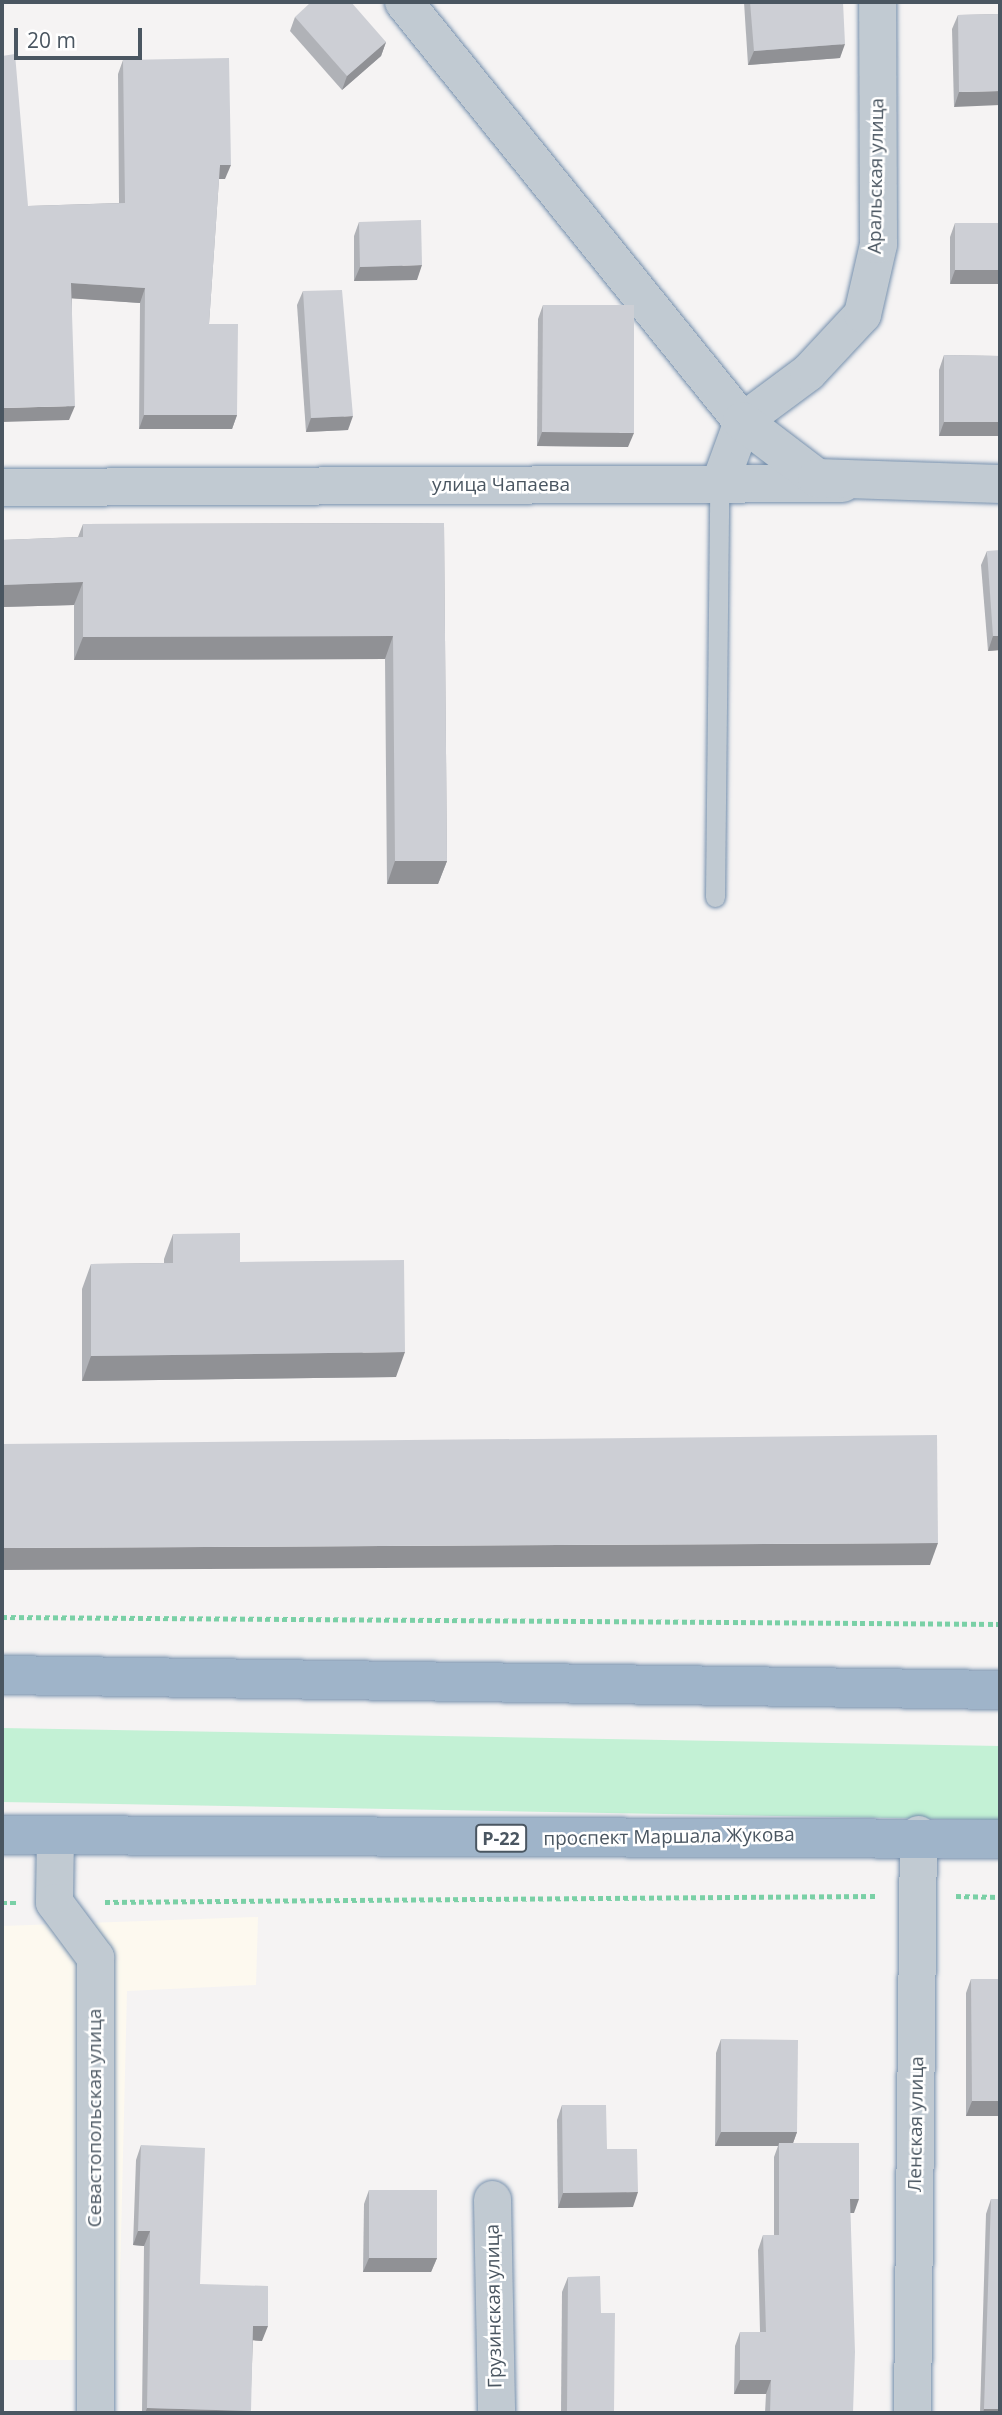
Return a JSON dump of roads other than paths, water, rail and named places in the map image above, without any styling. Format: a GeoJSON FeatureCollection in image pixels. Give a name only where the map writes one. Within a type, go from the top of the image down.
{"type":"FeatureCollection","features":[{"type":"Feature","properties":{"kind":"highway"},"geometry":{"type":"LineString","coordinates":[[2,1675],[1000,1690]]}},
{"type":"Feature","properties":{"kind":"highway","name":"проспект Маршала Жукова"},"geometry":{"type":"LineString","coordinates":[[2,1835],[918,1835],[1000,1839]]}},
{"type":"Feature","properties":{"kind":"street"},"geometry":{"type":"LineString","coordinates":[[404,2],[742,421],[817,478],[871,483]]}},
{"type":"Feature","properties":{"kind":"street","name":"Аральская улица"},"geometry":{"type":"LineString","coordinates":[[742,421],[808,372],[862,314],[878,244],[877,2]]}},
{"type":"Feature","properties":{"kind":"street"},"geometry":{"type":"LineString","coordinates":[[719,484],[742,421]]}},
{"type":"Feature","properties":{"kind":"street","name":"улица Чапаева"},"geometry":{"type":"LineString","coordinates":[[2,487],[1000,484]]}},
{"type":"Feature","properties":{"kind":"street","name":"Ленская улица"},"geometry":{"type":"LineString","coordinates":[[912,2413],[918,1835]]}},
{"type":"Feature","properties":{"kind":"street","name":"Севастопольская улица"},"geometry":{"type":"LineString","coordinates":[[55,1836],[54,1902],[95,1957],[95,2413]]}},
{"type":"Feature","properties":{"kind":"street","name":"Грузинская улица"},"geometry":{"type":"LineString","coordinates":[[492,2199],[496,2413]]}},
{"type":"Feature","properties":{"kind":"lane"},"geometry":{"type":"LineString","coordinates":[[715,897],[719,484]]}}]}
